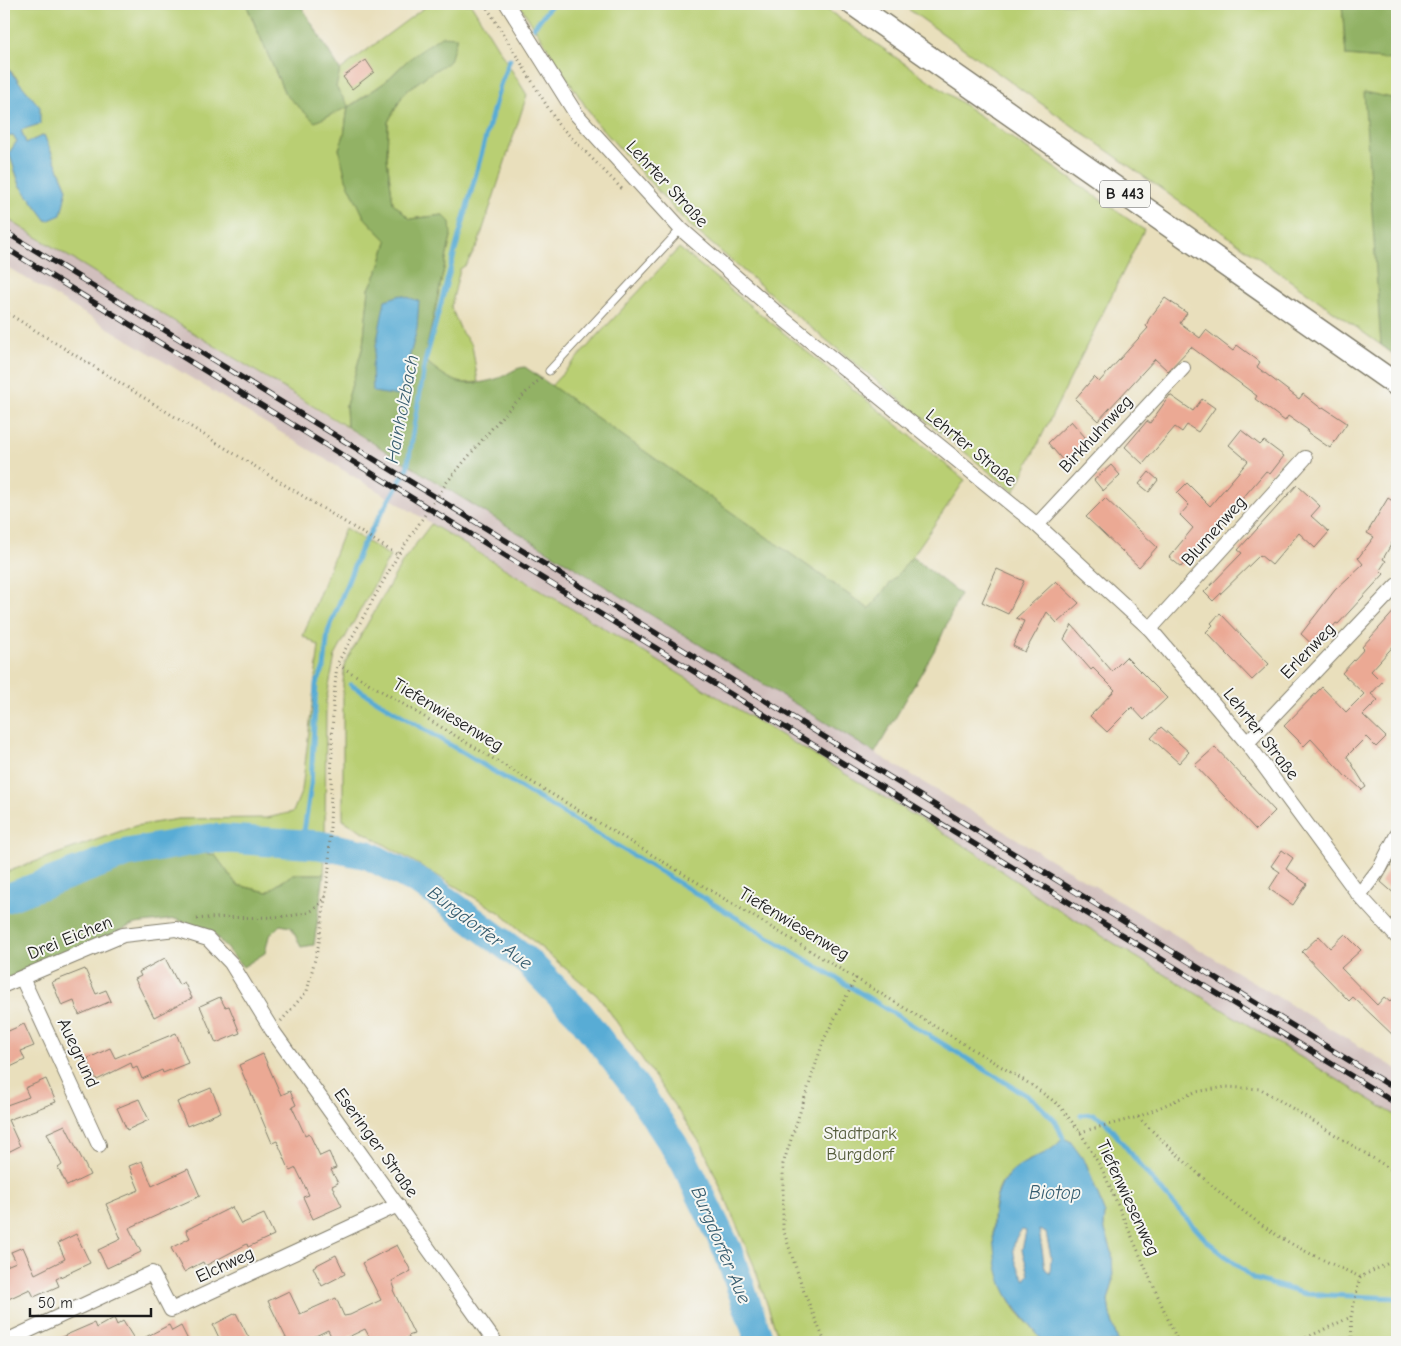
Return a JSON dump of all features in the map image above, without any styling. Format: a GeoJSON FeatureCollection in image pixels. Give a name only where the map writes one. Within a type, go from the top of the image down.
{"type":"FeatureCollection","features":[{"type":"Feature","properties":{"kind":"main road","name":"B 443"},"geometry":{"type":"LineString","coordinates":[[853,4],[1397,385]]}},
{"type":"Feature","properties":{"kind":"street","name":"Lehrter Straße"},"geometry":{"type":"LineString","coordinates":[[507,4],[576,114],[681,229],[801,334],[1037,525],[1150,629],[1247,743],[1359,896],[1397,937]]}},
{"type":"Feature","properties":{"kind":"street","name":"Birkhuhnweg"},"geometry":{"type":"LineString","coordinates":[[1037,525],[1183,368]]}},
{"type":"Feature","properties":{"kind":"street","name":"Blumenweg"},"geometry":{"type":"LineString","coordinates":[[1150,629],[1306,458]]}},
{"type":"Feature","properties":{"kind":"street","name":"Erlenweg"},"geometry":{"type":"LineString","coordinates":[[1247,743],[1397,585]]}},
{"type":"Feature","properties":{"kind":"street"},"geometry":{"type":"LineString","coordinates":[[1359,896],[1380,868],[1397,835]]}},
{"type":"Feature","properties":{"kind":"street","name":"Drei Eichen"},"geometry":{"type":"LineString","coordinates":[[4,985],[124,935],[176,929],[208,939],[231,963]]}},
{"type":"Feature","properties":{"kind":"street","name":"Eseringer Straße"},"geometry":{"type":"LineString","coordinates":[[231,963],[272,1030],[495,1342]]}},
{"type":"Feature","properties":{"kind":"street","name":"Auegrund"},"geometry":{"type":"LineString","coordinates":[[22,978],[99,1145]]}},
{"type":"Feature","properties":{"kind":"street","name":"Elchweg"},"geometry":{"type":"LineString","coordinates":[[4,1342],[152,1274],[171,1310],[398,1205]]}},
{"type":"Feature","properties":{"kind":"lane"},"geometry":{"type":"LineString","coordinates":[[548,371],[681,229]]}},
{"type":"Feature","properties":{"kind":"path"},"geometry":{"type":"LineString","coordinates":[[4,311],[398,555]]}},
{"type":"Feature","properties":{"kind":"path"},"geometry":{"type":"LineString","coordinates":[[272,1030],[307,991],[319,943],[329,869],[333,707],[337,664],[398,555],[447,482],[504,414],[548,371]]}},
{"type":"Feature","properties":{"kind":"path","name":"Tiefenwiesenweg"},"geometry":{"type":"LineString","coordinates":[[337,664],[1030,1084],[1059,1105],[1080,1132],[1103,1170],[1178,1342]]}},
{"type":"Feature","properties":{"kind":"path"},"geometry":{"type":"LineString","coordinates":[[176,929],[197,919],[218,916],[296,916],[314,910],[327,894]]}},
{"type":"Feature","properties":{"kind":"path"},"geometry":{"type":"LineString","coordinates":[[825,1342],[804,1292],[783,1229],[784,1164],[824,1039],[856,978]]}},
{"type":"Feature","properties":{"kind":"path"},"geometry":{"type":"LineString","coordinates":[[1080,1132],[1138,1117],[1195,1092],[1226,1087],[1261,1089],[1397,1172]]}},
{"type":"Feature","properties":{"kind":"path"},"geometry":{"type":"LineString","coordinates":[[1138,1117],[1182,1159],[1262,1226],[1294,1246],[1360,1277]]}},
{"type":"Feature","properties":{"kind":"path"},"geometry":{"type":"LineString","coordinates":[[1360,1277],[1397,1259]]}},
{"type":"Feature","properties":{"kind":"path"},"geometry":{"type":"LineString","coordinates":[[1352,1342],[1351,1317],[1360,1277]]}},
{"type":"Feature","properties":{"kind":"path"},"geometry":{"type":"LineString","coordinates":[[1297,1342],[1351,1317]]}},
{"type":"Feature","properties":{"kind":"shaded area"},"geometry":{"type":"Polygon","coordinates":[[[4,217],[875,753],[1397,1069],[1397,1116],[1043,900],[978,854],[4,265],[4,217]]]}},
{"type":"Feature","properties":{"kind":"green space"},"geometry":{"type":"Polygon","coordinates":[[[4,4],[246,4],[285,94],[336,87],[340,70],[429,4],[471,4],[527,95],[478,244],[466,265],[460,269],[451,307],[462,333],[472,345],[478,382],[461,383],[454,381],[424,360],[451,237],[443,215],[410,219],[393,203],[387,159],[388,122],[404,93],[426,76],[408,60],[384,83],[348,107],[344,135],[339,149],[364,217],[387,241],[380,266],[369,289],[363,346],[346,405],[347,427],[4,217],[4,137],[13,136],[17,141],[9,153],[20,185],[47,220],[67,189],[44,135],[26,143],[21,130],[18,79],[4,64],[4,4]]]}},
{"type":"Feature","properties":{"kind":"green space"},"geometry":{"type":"Polygon","coordinates":[[[246,4],[300,4],[340,70],[336,87],[349,107],[384,83],[408,60],[441,36],[457,37],[450,61],[404,93],[388,122],[387,159],[393,203],[410,219],[443,215],[450,222],[451,236],[424,360],[442,374],[457,382],[465,383],[496,379],[525,367],[869,609],[912,557],[960,594],[938,644],[875,753],[347,427],[346,405],[363,346],[369,289],[380,266],[387,241],[364,217],[346,179],[339,149],[344,135],[348,107],[315,122],[285,94],[246,4]]]}},
{"type":"Feature","properties":{"kind":"green space"},"geometry":{"type":"Polygon","coordinates":[[[519,4],[819,4],[1144,230],[1014,492],[793,313],[686,222],[595,121],[519,4]]]}},
{"type":"Feature","properties":{"kind":"green space"},"geometry":{"type":"Polygon","coordinates":[[[901,4],[1342,4],[1346,56],[1397,60],[1397,189],[1392,98],[1376,260],[1381,345],[901,4]]]}},
{"type":"Feature","properties":{"kind":"green space"},"geometry":{"type":"Polygon","coordinates":[[[1342,4],[1397,4],[1397,60],[1346,56],[1342,4]]]}},
{"type":"Feature","properties":{"kind":"green space"},"geometry":{"type":"Polygon","coordinates":[[[1364,92],[1392,98],[1397,189],[1397,357],[1381,345],[1364,92]]]}},
{"type":"Feature","properties":{"kind":"green space"},"geometry":{"type":"Polygon","coordinates":[[[679,248],[965,480],[912,557],[869,609],[551,386],[679,248]]]}},
{"type":"Feature","properties":{"kind":"green space","name":"Stadtpark Burgdorf"},"geometry":{"type":"Polygon","coordinates":[[[431,524],[978,854],[1043,900],[1397,1116],[1397,1342],[1118,1342],[1108,1301],[1113,1282],[1112,1252],[1104,1227],[1105,1214],[1086,1163],[1057,1146],[1013,1170],[1008,1175],[999,1188],[993,1223],[997,1262],[1002,1281],[1016,1310],[1043,1342],[780,1342],[753,1263],[703,1147],[600,998],[499,912],[343,820],[343,682],[345,663],[403,561],[431,524]]]}},
{"type":"Feature","properties":{"kind":"green space"},"geometry":{"type":"Polygon","coordinates":[[[345,528],[390,556],[335,656],[326,701],[325,836],[220,831],[185,834],[138,844],[93,858],[4,891],[4,873],[135,826],[178,819],[267,818],[293,812],[302,790],[319,646],[303,636],[345,528]]]}},
{"type":"Feature","properties":{"kind":"green space"},"geometry":{"type":"Polygon","coordinates":[[[224,848],[325,854],[324,874],[293,874],[267,892],[237,885],[215,855],[194,851],[224,848]]]}},
{"type":"Feature","properties":{"kind":"green space"},"geometry":{"type":"Polygon","coordinates":[[[194,851],[215,855],[237,885],[267,892],[293,874],[324,874],[314,945],[301,947],[291,927],[280,925],[269,936],[265,953],[243,967],[212,932],[175,919],[135,924],[4,979],[4,911],[145,857],[194,851]]]}},
{"type":"Feature","properties":{"kind":"water"},"geometry":{"type":"Polygon","coordinates":[[[4,64],[40,107],[40,124],[21,130],[26,143],[44,135],[67,189],[61,215],[47,221],[20,185],[9,153],[17,141],[13,136],[4,137],[4,64]]]}},
{"type":"Feature","properties":{"kind":"water"},"geometry":{"type":"Polygon","coordinates":[[[401,295],[419,301],[417,329],[399,396],[373,392],[372,366],[385,300],[401,295]]]}},
{"type":"Feature","properties":{"kind":"water","name":"Biotop"},"geometry":{"type":"Polygon","coordinates":[[[1063,1138],[1070,1141],[1086,1163],[1105,1214],[1104,1227],[1112,1252],[1113,1282],[1108,1301],[1118,1342],[1043,1342],[1011,1301],[999,1274],[993,1228],[997,1197],[1002,1184],[1016,1168],[1057,1144],[1063,1138]],[[1022,1230],[1015,1241],[1014,1254],[1025,1280],[1029,1274],[1022,1250],[1026,1231],[1022,1230]],[[1039,1230],[1045,1268],[1050,1274],[1051,1257],[1046,1233],[1039,1230]]]}},
{"type":"Feature","properties":{"kind":"building"},"geometry":{"type":"Polygon","coordinates":[[[366,60],[374,72],[352,89],[343,77],[366,60]]]}},
{"type":"Feature","properties":{"kind":"building"},"geometry":{"type":"Polygon","coordinates":[[[1165,298],[1187,313],[1180,323],[1200,338],[1206,330],[1233,351],[1237,345],[1260,362],[1257,367],[1299,399],[1303,394],[1322,409],[1323,407],[1347,423],[1330,448],[1288,416],[1285,421],[1255,399],[1257,396],[1191,347],[1168,371],[1155,359],[1098,421],[1075,399],[1094,377],[1099,382],[1148,328],[1146,326],[1149,319],[1165,298]]]}},
{"type":"Feature","properties":{"kind":"building"},"geometry":{"type":"Polygon","coordinates":[[[1170,395],[1193,411],[1202,399],[1215,408],[1198,432],[1187,425],[1182,432],[1175,427],[1143,464],[1125,447],[1147,421],[1150,423],[1170,395]]]}},
{"type":"Feature","properties":{"kind":"building"},"geometry":{"type":"Polygon","coordinates":[[[1071,421],[1085,437],[1081,441],[1085,445],[1065,463],[1048,443],[1071,421]]]}},
{"type":"Feature","properties":{"kind":"building"},"geometry":{"type":"Polygon","coordinates":[[[1241,430],[1260,445],[1264,441],[1284,456],[1270,474],[1266,471],[1235,507],[1237,509],[1208,541],[1205,538],[1181,567],[1169,557],[1193,528],[1180,515],[1189,505],[1177,493],[1187,483],[1210,506],[1248,461],[1229,445],[1241,430]]]}},
{"type":"Feature","properties":{"kind":"building"},"geometry":{"type":"Polygon","coordinates":[[[1111,465],[1120,475],[1103,491],[1094,480],[1111,465]]]}},
{"type":"Feature","properties":{"kind":"building"},"geometry":{"type":"Polygon","coordinates":[[[1149,472],[1158,480],[1149,492],[1139,484],[1149,472]]]}},
{"type":"Feature","properties":{"kind":"building"},"geometry":{"type":"Polygon","coordinates":[[[1297,485],[1320,506],[1311,516],[1329,532],[1315,548],[1299,533],[1272,565],[1260,555],[1213,601],[1204,592],[1242,553],[1238,550],[1297,485]]]}},
{"type":"Feature","properties":{"kind":"building"},"geometry":{"type":"Polygon","coordinates":[[[1105,498],[1157,547],[1139,567],[1086,517],[1105,498]]]}},
{"type":"Feature","properties":{"kind":"building"},"geometry":{"type":"Polygon","coordinates":[[[1388,498],[1397,504],[1397,534],[1383,559],[1386,561],[1380,570],[1384,574],[1338,624],[1336,623],[1316,648],[1301,634],[1335,590],[1363,564],[1358,558],[1374,537],[1367,533],[1388,498]]]}},
{"type":"Feature","properties":{"kind":"building"},"geometry":{"type":"Polygon","coordinates":[[[997,569],[1024,581],[1008,614],[982,602],[997,569]]]}},
{"type":"Feature","properties":{"kind":"building"},"geometry":{"type":"Polygon","coordinates":[[[1056,581],[1079,603],[1057,623],[1047,612],[1025,652],[1013,646],[1024,621],[1016,618],[1056,581]]]}},
{"type":"Feature","properties":{"kind":"building"},"geometry":{"type":"Polygon","coordinates":[[[1397,608],[1397,642],[1371,671],[1382,682],[1371,694],[1378,700],[1363,715],[1386,737],[1376,747],[1366,737],[1347,756],[1366,787],[1362,790],[1346,777],[1311,739],[1304,746],[1284,726],[1322,687],[1346,712],[1364,694],[1342,673],[1364,649],[1362,647],[1397,608]]]}},
{"type":"Feature","properties":{"kind":"building"},"geometry":{"type":"Polygon","coordinates":[[[1220,613],[1269,664],[1252,680],[1206,632],[1220,613]]]}},
{"type":"Feature","properties":{"kind":"building"},"geometry":{"type":"Polygon","coordinates":[[[1072,625],[1112,671],[1126,657],[1167,698],[1144,720],[1132,707],[1107,732],[1090,716],[1115,690],[1093,668],[1091,670],[1064,639],[1072,625]]]}},
{"type":"Feature","properties":{"kind":"building"},"geometry":{"type":"Polygon","coordinates":[[[1161,727],[1189,752],[1179,763],[1151,738],[1161,727]]]}},
{"type":"Feature","properties":{"kind":"building"},"geometry":{"type":"Polygon","coordinates":[[[1215,747],[1275,811],[1256,830],[1195,765],[1215,747]]]}},
{"type":"Feature","properties":{"kind":"building"},"geometry":{"type":"Polygon","coordinates":[[[1282,850],[1293,858],[1286,869],[1307,884],[1293,905],[1269,889],[1280,872],[1271,866],[1282,850]]]}},
{"type":"Feature","properties":{"kind":"building"},"geometry":{"type":"Polygon","coordinates":[[[1397,854],[1397,896],[1381,882],[1397,854]]]}},
{"type":"Feature","properties":{"kind":"building"},"geometry":{"type":"Polygon","coordinates":[[[1345,934],[1361,950],[1341,968],[1377,1005],[1384,997],[1390,1002],[1397,994],[1397,1039],[1353,997],[1349,1001],[1302,952],[1319,936],[1330,948],[1345,934]]]}},
{"type":"Feature","properties":{"kind":"building"},"geometry":{"type":"Polygon","coordinates":[[[165,958],[179,985],[184,982],[192,998],[154,1017],[135,979],[141,976],[139,972],[165,958]]]}},
{"type":"Feature","properties":{"kind":"building"},"geometry":{"type":"Polygon","coordinates":[[[85,969],[96,994],[106,990],[111,1001],[79,1015],[74,1001],[62,1006],[52,982],[85,969]]]}},
{"type":"Feature","properties":{"kind":"building"},"geometry":{"type":"Polygon","coordinates":[[[220,997],[225,1007],[229,1006],[240,1033],[216,1043],[200,1006],[220,997]]]}},
{"type":"Feature","properties":{"kind":"building"},"geometry":{"type":"Polygon","coordinates":[[[24,1024],[34,1046],[21,1051],[25,1060],[4,1070],[4,1033],[24,1024]]]}},
{"type":"Feature","properties":{"kind":"building"},"geometry":{"type":"Polygon","coordinates":[[[176,1033],[188,1063],[163,1073],[162,1070],[142,1079],[137,1067],[133,1069],[131,1063],[97,1080],[87,1059],[110,1048],[115,1058],[176,1033]]]}},
{"type":"Feature","properties":{"kind":"building"},"geometry":{"type":"Polygon","coordinates":[[[263,1054],[281,1095],[290,1091],[296,1105],[292,1107],[305,1135],[309,1133],[320,1156],[329,1152],[336,1168],[331,1170],[338,1183],[332,1186],[342,1206],[313,1219],[303,1197],[309,1195],[296,1168],[290,1171],[277,1141],[272,1143],[239,1065],[263,1054]]]}},
{"type":"Feature","properties":{"kind":"building"},"geometry":{"type":"Polygon","coordinates":[[[46,1079],[56,1102],[8,1120],[20,1146],[4,1154],[4,1106],[29,1097],[25,1088],[46,1079]]]}},
{"type":"Feature","properties":{"kind":"building"},"geometry":{"type":"Polygon","coordinates":[[[211,1088],[221,1112],[187,1126],[177,1102],[211,1088]]]}},
{"type":"Feature","properties":{"kind":"building"},"geometry":{"type":"Polygon","coordinates":[[[139,1099],[149,1120],[127,1130],[117,1108],[139,1099]]]}},
{"type":"Feature","properties":{"kind":"building"},"geometry":{"type":"Polygon","coordinates":[[[65,1125],[90,1175],[67,1186],[58,1168],[62,1165],[47,1133],[65,1125]]]}},
{"type":"Feature","properties":{"kind":"building"},"geometry":{"type":"Polygon","coordinates":[[[142,1161],[152,1186],[188,1169],[200,1196],[129,1228],[141,1252],[107,1268],[98,1250],[121,1239],[106,1204],[139,1190],[129,1166],[142,1161]]]}},
{"type":"Feature","properties":{"kind":"building"},"geometry":{"type":"Polygon","coordinates":[[[232,1207],[241,1224],[264,1214],[274,1235],[248,1247],[247,1244],[205,1266],[203,1262],[184,1272],[171,1248],[190,1238],[186,1230],[232,1207]]]}},
{"type":"Feature","properties":{"kind":"building"},"geometry":{"type":"Polygon","coordinates":[[[76,1234],[90,1263],[56,1279],[59,1286],[34,1297],[30,1289],[4,1301],[4,1267],[16,1262],[11,1252],[23,1247],[35,1274],[65,1259],[58,1243],[76,1234]]]}},
{"type":"Feature","properties":{"kind":"building"},"geometry":{"type":"Polygon","coordinates":[[[397,1245],[411,1271],[392,1281],[395,1289],[393,1290],[414,1334],[408,1336],[411,1342],[372,1342],[365,1329],[338,1342],[334,1342],[328,1330],[303,1342],[288,1342],[268,1301],[289,1291],[300,1314],[336,1298],[344,1316],[350,1315],[381,1300],[362,1263],[397,1245]]]}},
{"type":"Feature","properties":{"kind":"building"},"geometry":{"type":"Polygon","coordinates":[[[336,1255],[345,1274],[322,1286],[313,1267],[336,1255]]]}},
{"type":"Feature","properties":{"kind":"building"},"geometry":{"type":"Polygon","coordinates":[[[236,1313],[251,1342],[221,1342],[213,1325],[236,1313]]]}},
{"type":"Feature","properties":{"kind":"building"},"geometry":{"type":"Polygon","coordinates":[[[114,1318],[117,1325],[123,1321],[136,1342],[50,1342],[94,1323],[96,1328],[114,1318]]]}},
{"type":"Feature","properties":{"kind":"building"},"geometry":{"type":"Polygon","coordinates":[[[169,1325],[172,1331],[181,1326],[189,1342],[136,1342],[169,1325]]]}},
{"type":"Feature","properties":{"kind":"waterway","name":"Hainholzbach"},"geometry":{"type":"LineString","coordinates":[[534,27],[552,4]]}},
{"type":"Feature","properties":{"kind":"waterway","name":"Hainholzbach"},"geometry":{"type":"LineString","coordinates":[[302,845],[311,785],[316,684],[324,668],[328,632],[361,548],[407,469],[425,362],[500,85],[510,59]]}},
{"type":"Feature","properties":{"kind":"waterway"},"geometry":{"type":"LineString","coordinates":[[351,685],[1034,1100],[1056,1122],[1063,1138]]}},
{"type":"Feature","properties":{"kind":"waterway","name":"Burgdorfer Aue"},"geometry":{"type":"LineString","coordinates":[[4,899],[127,853],[211,838],[319,845],[368,855],[425,885],[528,962],[580,1015],[637,1089],[683,1159],[727,1249],[760,1342]]}},
{"type":"Feature","properties":{"kind":"waterway"},"geometry":{"type":"LineString","coordinates":[[1081,1115],[1093,1114],[1104,1120],[1153,1181],[1208,1242],[1254,1279],[1306,1294],[1397,1298]]}},
{"type":"Feature","properties":{"kind":"railway"},"geometry":{"type":"LineString","coordinates":[[4,231],[1397,1090]]}},
{"type":"Feature","properties":{"kind":"railway"},"geometry":{"type":"LineString","coordinates":[[4,247],[1397,1104]]}}]}
